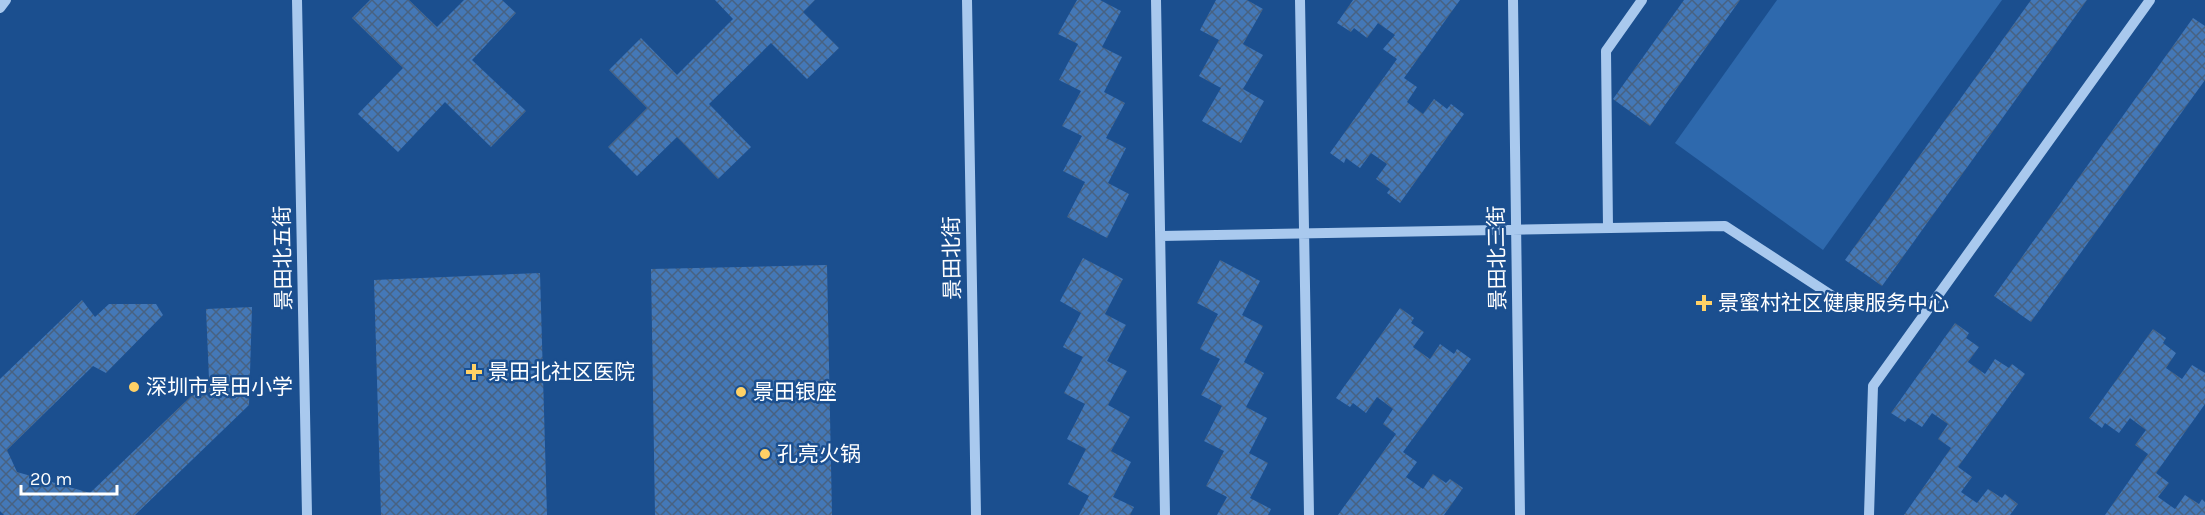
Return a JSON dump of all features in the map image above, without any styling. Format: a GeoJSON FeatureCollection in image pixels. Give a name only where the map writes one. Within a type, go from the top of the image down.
{"type":"FeatureCollection","features":[{"type":"Feature","properties":{"kind":"street"},"geometry":{"type":"LineString","coordinates":[[0,8],[6,0]]}},
{"type":"Feature","properties":{"kind":"street","name":"景田北五街"},"geometry":{"type":"LineString","coordinates":[[297,0],[307,515]]}},
{"type":"Feature","properties":{"kind":"street","name":"景田北街"},"geometry":{"type":"LineString","coordinates":[[967,0],[976,515]]}},
{"type":"Feature","properties":{"kind":"street"},"geometry":{"type":"LineString","coordinates":[[1156,0],[1165,515]]}},
{"type":"Feature","properties":{"kind":"street"},"geometry":{"type":"LineString","coordinates":[[1300,0],[1309,515]]}},
{"type":"Feature","properties":{"kind":"street","name":"景田北三街"},"geometry":{"type":"LineString","coordinates":[[1513,0],[1520,515]]}},
{"type":"Feature","properties":{"kind":"street"},"geometry":{"type":"LineString","coordinates":[[1608,228],[1606,51],[1642,0]]}},
{"type":"Feature","properties":{"kind":"street"},"geometry":{"type":"LineString","coordinates":[[1869,515],[1873,386],[2150,0]]}},
{"type":"Feature","properties":{"kind":"street"},"geometry":{"type":"LineString","coordinates":[[1161,236],[1725,226],[1834,297]]}},
{"type":"Feature","properties":{"kind":"shaded area"},"geometry":{"type":"Polygon","coordinates":[[[1777,0],[2002,0],[1823,250],[1675,143],[1777,0]]]}},
{"type":"Feature","properties":{"kind":"building"},"geometry":{"type":"Polygon","coordinates":[[[370,0],[409,0],[437,27],[464,0],[502,0],[516,13],[472,60],[526,111],[491,147],[445,102],[398,152],[358,114],[403,68],[352,18],[370,0]]]}},
{"type":"Feature","properties":{"kind":"building"},"geometry":{"type":"Polygon","coordinates":[[[715,0],[815,0],[803,12],[839,48],[807,79],[771,43],[709,104],[751,147],[718,179],[677,137],[637,176],[608,147],[647,108],[609,70],[641,38],[677,75],[733,19],[715,0]]]}},
{"type":"Feature","properties":{"kind":"building"},"geometry":{"type":"Polygon","coordinates":[[[1077,0],[1100,0],[1121,11],[1102,47],[1122,57],[1104,92],[1125,103],[1106,138],[1126,148],[1108,183],[1129,194],[1107,238],[1067,217],[1085,182],[1063,171],[1082,136],[1062,126],[1081,91],[1059,80],[1078,44],[1058,34],[1077,0]]]}},
{"type":"Feature","properties":{"kind":"building"},"geometry":{"type":"Polygon","coordinates":[[[1216,0],[1247,0],[1263,9],[1243,44],[1263,55],[1243,89],[1264,101],[1241,143],[1202,121],[1221,88],[1199,76],[1219,40],[1200,30],[1216,0]]]}},
{"type":"Feature","properties":{"kind":"building"},"geometry":{"type":"Polygon","coordinates":[[[1353,0],[1460,0],[1404,78],[1417,87],[1407,102],[1423,114],[1434,99],[1447,109],[1451,104],[1464,114],[1400,203],[1387,193],[1390,189],[1376,179],[1387,164],[1371,153],[1360,168],[1346,158],[1344,163],[1330,153],[1397,59],[1383,49],[1395,35],[1378,23],[1367,38],[1354,28],[1351,32],[1337,23],[1353,0]]]}},
{"type":"Feature","properties":{"kind":"building"},"geometry":{"type":"Polygon","coordinates":[[[1684,0],[1740,0],[1650,126],[1613,99],[1684,0]]]}},
{"type":"Feature","properties":{"kind":"building"},"geometry":{"type":"Polygon","coordinates":[[[2031,0],[2087,0],[1882,286],[1845,260],[2031,0]]]}},
{"type":"Feature","properties":{"kind":"building"},"geometry":{"type":"Polygon","coordinates":[[[2193,18],[2205,26],[2205,80],[2031,322],[1994,296],[2193,18]]]}},
{"type":"Feature","properties":{"kind":"building"},"geometry":{"type":"Polygon","coordinates":[[[1083,258],[1123,279],[1105,314],[1126,325],[1107,361],[1127,371],[1108,405],[1130,417],[1111,451],[1131,462],[1113,497],[1134,507],[1130,515],[1079,515],[1089,496],[1068,484],[1086,449],[1067,439],[1085,404],[1064,393],[1083,357],[1063,347],[1081,313],[1060,301],[1083,258]]]}},
{"type":"Feature","properties":{"kind":"building"},"geometry":{"type":"Polygon","coordinates":[[[1220,260],[1260,281],[1242,315],[1263,326],[1244,362],[1264,373],[1246,407],[1267,418],[1249,453],[1268,463],[1250,498],[1271,509],[1268,515],[1217,515],[1227,497],[1206,486],[1224,451],[1204,441],[1222,406],[1201,395],[1220,359],[1200,349],[1218,314],[1197,303],[1220,260]]]}},
{"type":"Feature","properties":{"kind":"building","name":"景田银座"},"geometry":{"type":"Polygon","coordinates":[[[827,265],[832,515],[655,515],[651,269],[827,265]]]}},
{"type":"Feature","properties":{"kind":"building"},"geometry":{"type":"Polygon","coordinates":[[[540,273],[547,515],[381,515],[374,280],[540,273]]]}},
{"type":"Feature","properties":{"kind":"building"},"geometry":{"type":"Polygon","coordinates":[[[82,300],[95,317],[109,304],[156,304],[163,315],[106,373],[93,366],[7,450],[17,472],[90,493],[209,379],[206,309],[252,307],[249,405],[135,515],[4,515],[0,511],[0,379],[82,300]]]}},
{"type":"Feature","properties":{"kind":"building"},"geometry":{"type":"Polygon","coordinates":[[[1400,308],[1414,318],[1411,323],[1424,332],[1413,347],[1430,359],[1440,344],[1454,354],[1457,349],[1471,359],[1403,452],[1417,462],[1406,477],[1423,489],[1433,474],[1446,483],[1450,479],[1463,488],[1444,515],[1338,515],[1396,434],[1383,424],[1393,409],[1377,397],[1366,413],[1353,403],[1350,407],[1336,398],[1400,308]]]}},
{"type":"Feature","properties":{"kind":"building"},"geometry":{"type":"Polygon","coordinates":[[[1955,323],[1969,333],[1966,338],[1979,347],[1968,362],[1985,374],[1995,359],[2009,368],[2012,364],[2025,374],[1958,467],[1972,477],[1961,492],[1977,503],[1988,489],[2002,498],[2005,494],[2018,504],[2010,515],[1904,515],[1951,448],[1938,439],[1948,424],[1932,413],[1922,427],[1908,418],[1905,422],[1891,413],[1955,323]]]}},
{"type":"Feature","properties":{"kind":"building"},"geometry":{"type":"Polygon","coordinates":[[[2153,329],[2166,338],[2163,343],[2176,353],[2166,368],[2182,379],[2192,365],[2205,373],[2205,404],[2156,473],[2169,483],[2158,497],[2175,509],[2185,495],[2199,504],[2202,499],[2205,502],[2205,515],[2105,515],[2148,454],[2135,445],[2146,430],[2130,418],[2119,433],[2105,423],[2102,428],[2089,418],[2153,329]]]}},
{"type":"Feature","properties":{"kind":"place","name":"景蜜村社区健康服务中心"},"geometry":{"type":"Point","coordinates":[1704,303]}},
{"type":"Feature","properties":{"kind":"place","name":"景田北社区医院"},"geometry":{"type":"Point","coordinates":[474,372]}},
{"type":"Feature","properties":{"kind":"place","name":"深圳市景田小学"},"geometry":{"type":"Point","coordinates":[134,387]}},
{"type":"Feature","properties":{"kind":"place","name":"景田银座"},"geometry":{"type":"Point","coordinates":[741,392]}},
{"type":"Feature","properties":{"kind":"place","name":"孔亮火锅"},"geometry":{"type":"Point","coordinates":[765,454]}}]}
